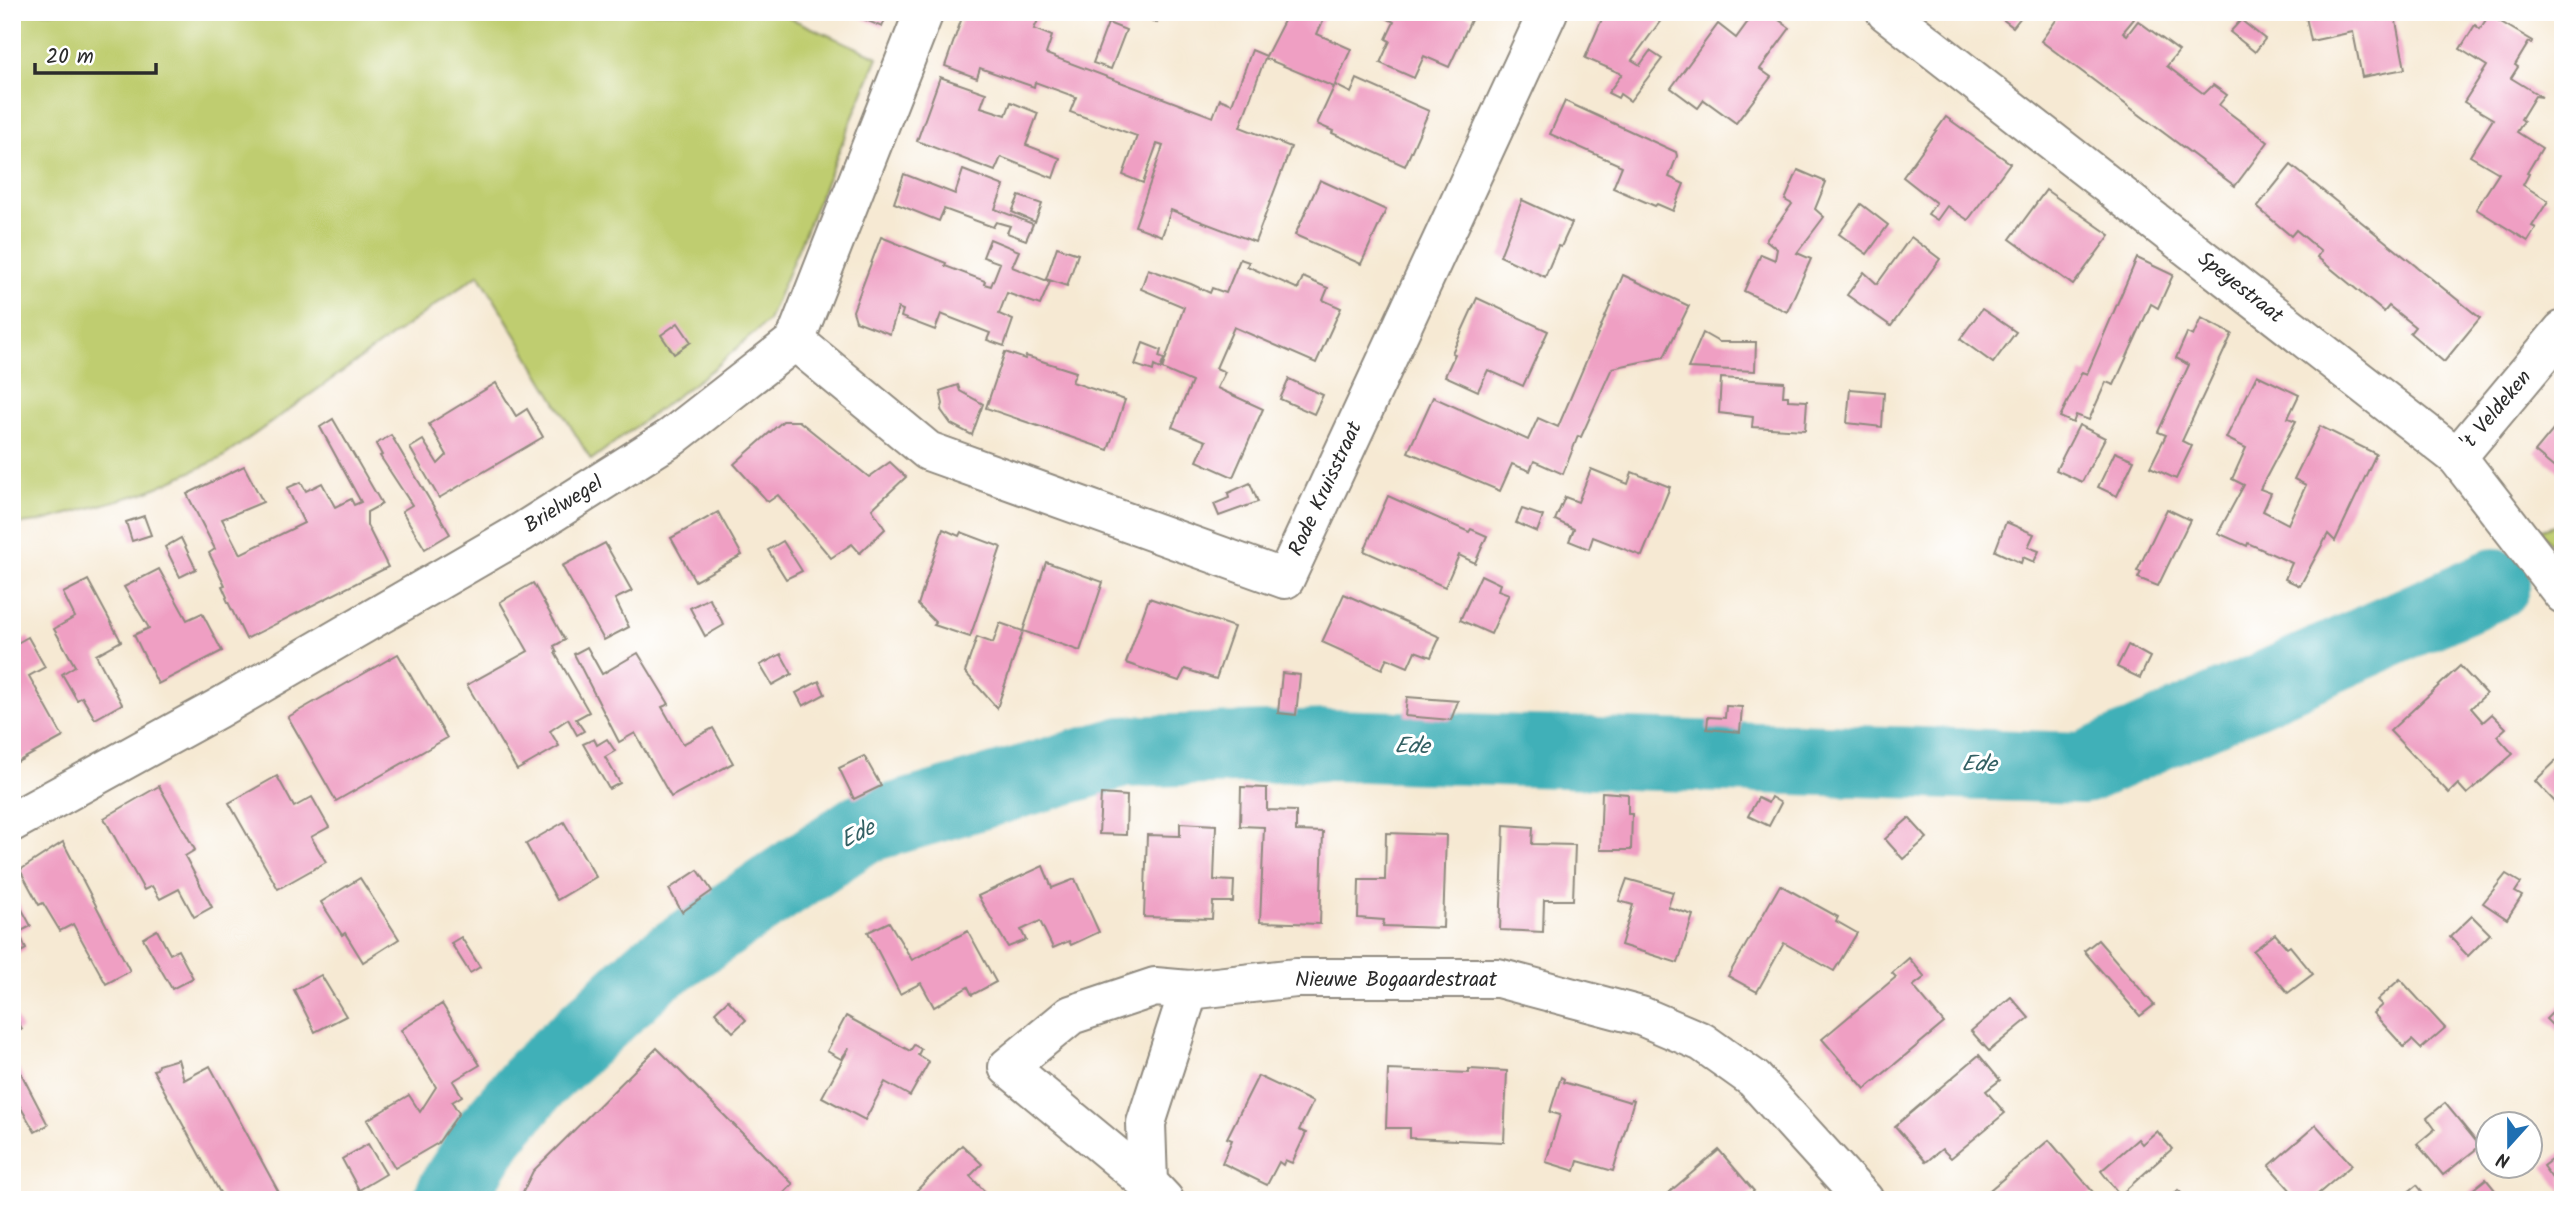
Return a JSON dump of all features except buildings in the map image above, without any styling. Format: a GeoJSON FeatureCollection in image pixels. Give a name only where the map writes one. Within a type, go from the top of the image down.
{"type":"FeatureCollection","features":[{"type":"Feature","properties":{"kind":"street"},"geometry":{"type":"LineString","coordinates":[[795,341],[924,12]]}},
{"type":"Feature","properties":{"kind":"street","name":"Rode Kruisstraat"},"geometry":{"type":"LineString","coordinates":[[795,341],[928,451],[1284,579],[1548,12]]}},
{"type":"Feature","properties":{"kind":"street","name":"Speyestraat"},"geometry":{"type":"LineString","coordinates":[[1886,12],[2457,457],[2563,594]]}},
{"type":"Feature","properties":{"kind":"street","name":"'t Veldeken"},"geometry":{"type":"LineString","coordinates":[[2457,457],[2563,330]]}},
{"type":"Feature","properties":{"kind":"street","name":"Brielwegel"},"geometry":{"type":"LineString","coordinates":[[12,822],[229,702],[522,533],[672,438],[795,341]]}},
{"type":"Feature","properties":{"kind":"street","name":"Nieuwe Bogaardestraat"},"geometry":{"type":"LineString","coordinates":[[1156,1191],[1008,1067],[1071,1015],[1154,987],[1189,990],[1296,978],[1498,978],[1641,1016],[1702,1042],[1755,1079],[1864,1200]]}},
{"type":"Feature","properties":{"kind":"street","name":"Nieuwe Bogaardestraat"},"geometry":{"type":"LineString","coordinates":[[1156,1191],[1146,1123],[1189,990]]}},
{"type":"Feature","properties":{"kind":"green space"},"geometry":{"type":"Polygon","coordinates":[[[12,12],[776,12],[878,57],[768,321],[713,369],[591,460],[479,274],[220,459],[144,493],[39,522],[12,525],[12,12]]]}},
{"type":"Feature","properties":{"kind":"green space"},"geometry":{"type":"Polygon","coordinates":[[[2563,522],[2563,559],[2539,530],[2563,522]]]}},
{"type":"Feature","properties":{"kind":"waterway","name":"Ede"},"geometry":{"type":"LineString","coordinates":[[449,1200],[491,1132],[537,1078],[653,970],[863,828],[1123,752],[1330,745],[2084,768],[2495,584]]}}]}
